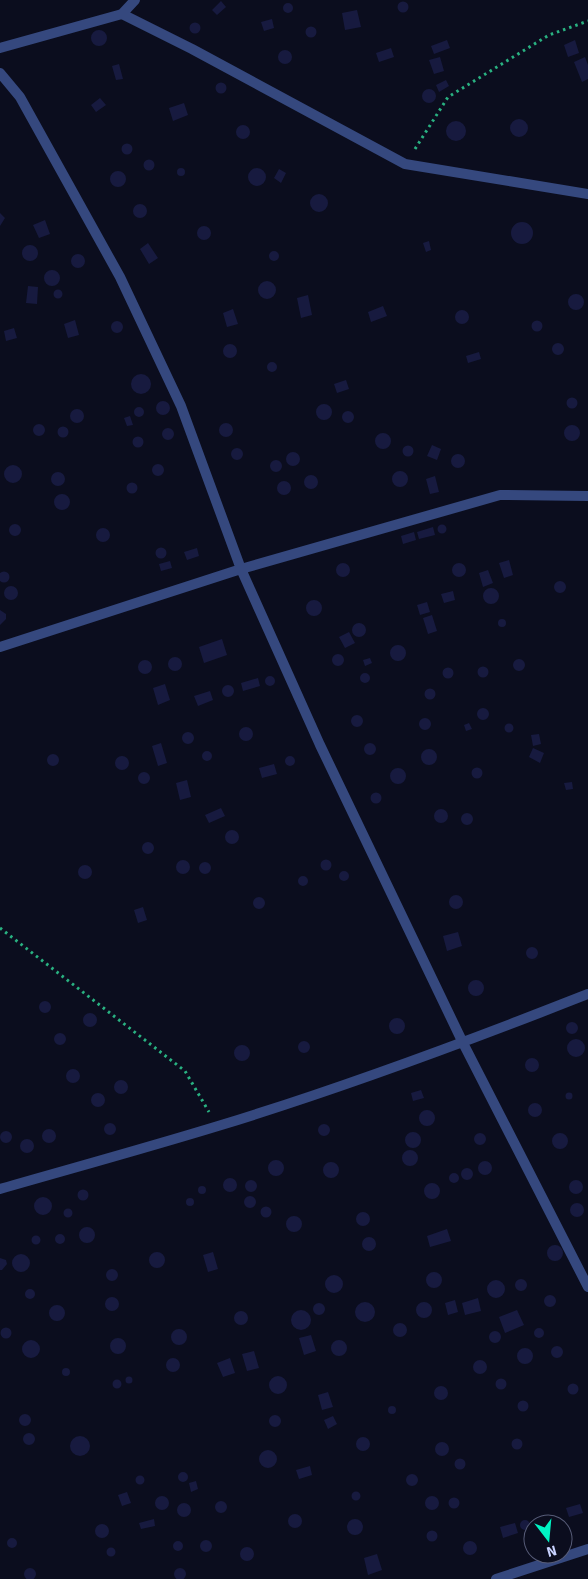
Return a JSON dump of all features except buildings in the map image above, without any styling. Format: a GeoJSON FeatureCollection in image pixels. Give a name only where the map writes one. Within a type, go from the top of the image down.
{"type":"FeatureCollection","features":[{"type":"Feature","properties":{"kind":"street"},"geometry":{"type":"LineString","coordinates":[[0,48],[122,14],[135,0]]}},
{"type":"Feature","properties":{"kind":"street"},"geometry":{"type":"LineString","coordinates":[[122,14],[192,49],[405,164],[588,194]]}},
{"type":"Feature","properties":{"kind":"street"},"geometry":{"type":"LineString","coordinates":[[0,73],[20,97],[120,277],[181,406],[241,569],[320,745],[462,1043],[588,1287]]}},
{"type":"Feature","properties":{"kind":"street"},"geometry":{"type":"LineString","coordinates":[[0,647],[241,569],[500,495],[588,496]]}},
{"type":"Feature","properties":{"kind":"street"},"geometry":{"type":"LineString","coordinates":[[0,1189],[219,1126],[462,1043],[588,994]]}},
{"type":"Feature","properties":{"kind":"street"},"geometry":{"type":"LineString","coordinates":[[496,1579],[588,1549]]}},
{"type":"Feature","properties":{"kind":"path"},"geometry":{"type":"LineString","coordinates":[[405,164],[448,97],[549,35],[588,21]]}},
{"type":"Feature","properties":{"kind":"path"},"geometry":{"type":"LineString","coordinates":[[0,928],[185,1071],[205,1107],[219,1126]]}}]}
